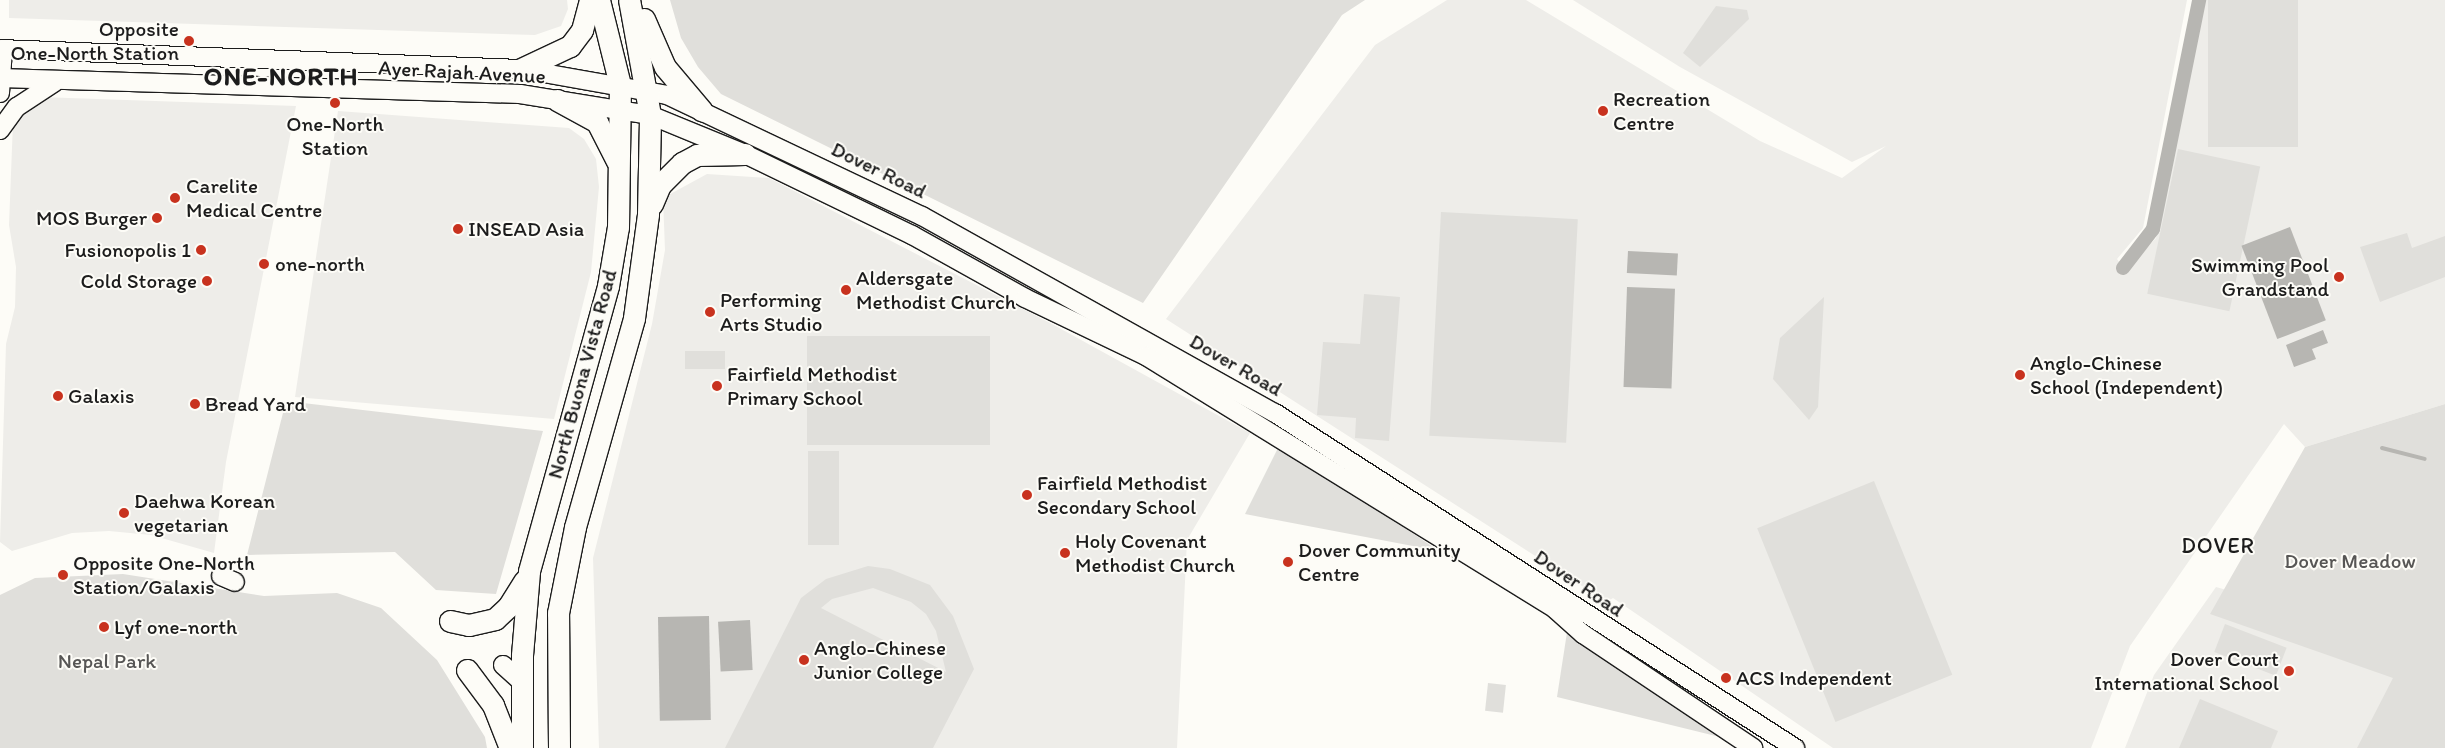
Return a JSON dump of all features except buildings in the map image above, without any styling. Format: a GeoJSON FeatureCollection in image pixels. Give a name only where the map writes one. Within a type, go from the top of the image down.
{"type":"FeatureCollection","features":[{"type":"Feature","properties":{"kind":"main road"},"geometry":{"type":"LineString","coordinates":[[521,69],[570,46],[582,30],[590,0]]}},
{"type":"Feature","properties":{"kind":"main road","name":"North Buona Vista Road"},"geometry":{"type":"LineString","coordinates":[[522,748],[522,682],[529,571],[608,286],[618,226],[622,109],[620,85],[599,0]]}},
{"type":"Feature","properties":{"kind":"main road","name":"North Buona Vista Road"},"geometry":{"type":"LineString","coordinates":[[558,748],[558,613],[567,560],[634,318],[648,214],[650,115],[647,90],[629,0]]}},
{"type":"Feature","properties":{"kind":"main road"},"geometry":{"type":"LineString","coordinates":[[636,0],[665,67],[702,111]]}},
{"type":"Feature","properties":{"kind":"main road"},"geometry":{"type":"LineString","coordinates":[[556,100],[597,122],[612,146],[620,170]]}},
{"type":"Feature","properties":{"kind":"main road"},"geometry":{"type":"LineString","coordinates":[[648,214],[660,185],[676,166],[697,155],[745,154]]}},
{"type":"Feature","properties":{"kind":"main road"},"geometry":{"type":"LineString","coordinates":[[445,618],[469,625],[495,619],[514,600],[529,571]]}},
{"type":"Feature","properties":{"kind":"main road"},"geometry":{"type":"LineString","coordinates":[[467,670],[493,705],[510,748]]}},
{"type":"Feature","properties":{"kind":"street","name":"Ayer Rajah Avenue"},"geometry":{"type":"LineString","coordinates":[[1,49],[521,69],[620,85]]}},
{"type":"Feature","properties":{"kind":"street"},"geometry":{"type":"LineString","coordinates":[[0,93],[1,49]]}},
{"type":"Feature","properties":{"kind":"street","name":"Ayer Rajah Avenue"},"geometry":{"type":"LineString","coordinates":[[0,78],[55,82],[419,89],[556,100],[622,109]]}},
{"type":"Feature","properties":{"kind":"street"},"geometry":{"type":"LineString","coordinates":[[0,130],[28,97],[55,82]]}},
{"type":"Feature","properties":{"kind":"street","name":"Dover Road"},"geometry":{"type":"LineString","coordinates":[[620,85],[647,90],[702,111],[922,216],[1275,413],[1795,748]]}},
{"type":"Feature","properties":{"kind":"street","name":"Dover Road"},"geometry":{"type":"LineString","coordinates":[[622,109],[650,115],[745,154],[1146,356],[1555,609],[1753,748]]}},
{"type":"Feature","properties":{"kind":"street"},"geometry":{"type":"LineString","coordinates":[[503,665],[522,682]]}},
{"type":"Feature","properties":{"kind":"shaded area"},"geometry":{"type":"Polygon","coordinates":[[[9,0],[567,0],[568,9],[561,26],[535,35],[9,18],[9,0]]]}},
{"type":"Feature","properties":{"kind":"shaded area"},"geometry":{"type":"Polygon","coordinates":[[[1447,0],[1526,0],[1760,141],[1842,178],[1886,146],[1852,162],[1680,67],[1573,0],[2187,0],[2143,228],[2117,259],[2126,271],[2156,238],[2205,0],[2445,0],[2445,404],[2305,447],[2284,424],[2130,646],[2091,748],[1833,748],[1613,598],[1607,602],[1166,319],[1375,45],[1447,0]]]}},
{"type":"Feature","properties":{"kind":"shaded area"},"geometry":{"type":"Polygon","coordinates":[[[40,97],[296,106],[226,462],[214,553],[151,535],[109,531],[72,533],[12,551],[0,542],[6,344],[15,307],[16,267],[9,225],[13,122],[40,97]]]}},
{"type":"Feature","properties":{"kind":"shaded area","name":"INSEAD Asia"},"geometry":{"type":"Polygon","coordinates":[[[338,111],[569,128],[584,139],[596,159],[599,187],[591,272],[554,419],[295,397],[338,111]]]}},
{"type":"Feature","properties":{"kind":"shaded area"},"geometry":{"type":"Polygon","coordinates":[[[707,174],[769,178],[1052,324],[1250,433],[1187,540],[1177,748],[599,748],[593,558],[652,324],[665,250],[663,198],[707,174]]]}},
{"type":"Feature","properties":{"kind":"shaded area"},"geometry":{"type":"Polygon","coordinates":[[[2290,227],[2326,320],[2277,339],[2241,246],[2290,227]]]}},
{"type":"Feature","properties":{"kind":"shaded area"},"geometry":{"type":"Polygon","coordinates":[[[1628,251],[1678,254],[1677,276],[1627,273],[1628,251]]]}},
{"type":"Feature","properties":{"kind":"shaded area"},"geometry":{"type":"Polygon","coordinates":[[[1627,287],[1675,289],[1671,389],[1624,387],[1627,287]]]}},
{"type":"Feature","properties":{"kind":"shaded area"},"geometry":{"type":"Polygon","coordinates":[[[2323,330],[2328,343],[2312,349],[2316,359],[2294,367],[2286,345],[2323,330]]]}},
{"type":"Feature","properties":{"kind":"shaded area","name":"Dover Court International School"},"geometry":{"type":"Polygon","coordinates":[[[2216,587],[2325,618],[2386,625],[2445,748],[2125,748],[2154,675],[2216,587]]]}},
{"type":"Feature","properties":{"kind":"shaded area"},"geometry":{"type":"Polygon","coordinates":[[[709,616],[711,720],[660,721],[658,617],[709,616]]]}},
{"type":"Feature","properties":{"kind":"shaded area"},"geometry":{"type":"Polygon","coordinates":[[[750,620],[753,670],[721,672],[718,622],[750,620]]]}},
{"type":"Feature","properties":{"kind":"green space"},"geometry":{"type":"Polygon","coordinates":[[[670,0],[1365,0],[1342,15],[1143,303],[721,94],[698,67],[681,38],[670,0]]]}},
{"type":"Feature","properties":{"kind":"green space"},"geometry":{"type":"Polygon","coordinates":[[[2208,0],[2298,0],[2298,147],[2208,147],[2208,0]]]}},
{"type":"Feature","properties":{"kind":"green space"},"geometry":{"type":"Polygon","coordinates":[[[1716,6],[1747,10],[1749,19],[1700,67],[1683,53],[1716,6]]]}},
{"type":"Feature","properties":{"kind":"green space"},"geometry":{"type":"Polygon","coordinates":[[[2178,149],[2260,166],[2229,311],[2147,294],[2178,149]]]}},
{"type":"Feature","properties":{"kind":"green space"},"geometry":{"type":"Polygon","coordinates":[[[1441,212],[1578,219],[1566,443],[1429,436],[1441,212]]]}},
{"type":"Feature","properties":{"kind":"green space"},"geometry":{"type":"Polygon","coordinates":[[[2407,233],[2412,248],[2445,236],[2445,277],[2380,302],[2360,247],[2407,233]]]}},
{"type":"Feature","properties":{"kind":"green space"},"geometry":{"type":"Polygon","coordinates":[[[1364,294],[1400,297],[1389,441],[1355,438],[1356,418],[1317,415],[1323,342],[1360,344],[1364,294]]]}},
{"type":"Feature","properties":{"kind":"green space"},"geometry":{"type":"Polygon","coordinates":[[[1824,297],[1818,407],[1809,420],[1773,379],[1780,338],[1824,297]]]}},
{"type":"Feature","properties":{"kind":"green space"},"geometry":{"type":"Polygon","coordinates":[[[807,336],[990,336],[990,445],[807,445],[807,336]]]}},
{"type":"Feature","properties":{"kind":"green space"},"geometry":{"type":"Polygon","coordinates":[[[685,351],[725,351],[725,369],[685,369],[685,351]]]}},
{"type":"Feature","properties":{"kind":"green space"},"geometry":{"type":"Polygon","coordinates":[[[286,401],[543,431],[496,594],[436,590],[395,552],[247,555],[286,401]]]}},
{"type":"Feature","properties":{"kind":"green space","name":"Dover Meadow"},"geometry":{"type":"Polygon","coordinates":[[[2445,404],[2445,748],[2357,748],[2393,678],[2210,614],[2305,447],[2445,404]]]}},
{"type":"Feature","properties":{"kind":"green space"},"geometry":{"type":"Polygon","coordinates":[[[1280,444],[1439,551],[1245,514],[1280,444]]]}},
{"type":"Feature","properties":{"kind":"green space"},"geometry":{"type":"Polygon","coordinates":[[[808,451],[839,451],[839,545],[808,545],[808,451]]]}},
{"type":"Feature","properties":{"kind":"green space"},"geometry":{"type":"Polygon","coordinates":[[[1874,481],[1952,675],[1835,722],[1757,528],[1874,481]]]}},
{"type":"Feature","properties":{"kind":"green space"},"geometry":{"type":"Polygon","coordinates":[[[868,566],[890,569],[930,585],[953,616],[974,669],[933,748],[725,748],[801,598],[826,579],[868,566]],[[873,588],[832,599],[821,608],[946,672],[936,631],[926,614],[911,602],[873,588]]]}},
{"type":"Feature","properties":{"kind":"green space","name":"Nepal Park"},"geometry":{"type":"Polygon","coordinates":[[[123,574],[264,596],[337,593],[381,608],[437,660],[485,737],[487,748],[0,748],[0,595],[35,578],[123,574]]]}},
{"type":"Feature","properties":{"kind":"green space"},"geometry":{"type":"Polygon","coordinates":[[[2225,624],[2287,648],[2276,676],[2214,652],[2225,624]]]}},
{"type":"Feature","properties":{"kind":"green space"},"geometry":{"type":"Polygon","coordinates":[[[1568,626],[1728,739],[1557,697],[1568,626]]]}},
{"type":"Feature","properties":{"kind":"green space"},"geometry":{"type":"Polygon","coordinates":[[[1488,683],[1506,685],[1503,713],[1485,711],[1488,683]]]}},
{"type":"Feature","properties":{"kind":"green space"},"geometry":{"type":"Polygon","coordinates":[[[2200,699],[2278,731],[2271,748],[2179,748],[2200,699]]]}},
{"type":"Feature","properties":{"kind":"waterway"},"geometry":{"type":"LineString","coordinates":[[2123,268],[2153,229],[2199,0]]}},
{"type":"Feature","properties":{"kind":"waterway"},"geometry":{"type":"LineString","coordinates":[[2382,448],[2425,459]]}},
{"type":"Feature","properties":{"kind":"place","name":"Opposite One-North Station"},"geometry":{"type":"Point","coordinates":[189,41]}},
{"type":"Feature","properties":{"kind":"place","name":"One-North Station"},"geometry":{"type":"Point","coordinates":[335,103]}},
{"type":"Feature","properties":{"kind":"place","name":"Recreation Centre"},"geometry":{"type":"Point","coordinates":[1603,111]}},
{"type":"Feature","properties":{"kind":"place","name":"Carelite Medical Centre"},"geometry":{"type":"Point","coordinates":[175,198]}},
{"type":"Feature","properties":{"kind":"place","name":"MOS Burger"},"geometry":{"type":"Point","coordinates":[157,218]}},
{"type":"Feature","properties":{"kind":"place","name":"INSEAD Asia"},"geometry":{"type":"Point","coordinates":[458,229]}},
{"type":"Feature","properties":{"kind":"place","name":"Fusionopolis 1"},"geometry":{"type":"Point","coordinates":[201,250]}},
{"type":"Feature","properties":{"kind":"place","name":"one-north"},"geometry":{"type":"Point","coordinates":[264,264]}},
{"type":"Feature","properties":{"kind":"place","name":"Swimming Pool Grandstand"},"geometry":{"type":"Point","coordinates":[2339,277]}},
{"type":"Feature","properties":{"kind":"place","name":"Cold Storage"},"geometry":{"type":"Point","coordinates":[207,281]}},
{"type":"Feature","properties":{"kind":"place","name":"Aldersgate Methodist Church"},"geometry":{"type":"Point","coordinates":[846,290]}},
{"type":"Feature","properties":{"kind":"place","name":"Performing Arts Studio"},"geometry":{"type":"Point","coordinates":[710,312]}},
{"type":"Feature","properties":{"kind":"place","name":"Anglo-Chinese School (Independent)"},"geometry":{"type":"Point","coordinates":[2020,375]}},
{"type":"Feature","properties":{"kind":"place","name":"Fairfield Methodist Primary School"},"geometry":{"type":"Point","coordinates":[717,386]}},
{"type":"Feature","properties":{"kind":"place","name":"Galaxis"},"geometry":{"type":"Point","coordinates":[58,396]}},
{"type":"Feature","properties":{"kind":"place","name":"Bread Yard"},"geometry":{"type":"Point","coordinates":[195,404]}},
{"type":"Feature","properties":{"kind":"place","name":"Fairfield Methodist Secondary School"},"geometry":{"type":"Point","coordinates":[1027,495]}},
{"type":"Feature","properties":{"kind":"place","name":"Daehwa Korean vegetarian"},"geometry":{"type":"Point","coordinates":[124,513]}},
{"type":"Feature","properties":{"kind":"place","name":"Holy Covenant Methodist Church"},"geometry":{"type":"Point","coordinates":[1065,553]}},
{"type":"Feature","properties":{"kind":"place","name":"Dover Community Centre"},"geometry":{"type":"Point","coordinates":[1288,562]}},
{"type":"Feature","properties":{"kind":"place","name":"Opposite One-North Station/Galaxis"},"geometry":{"type":"Point","coordinates":[63,575]}},
{"type":"Feature","properties":{"kind":"place","name":"Lyf one-north"},"geometry":{"type":"Point","coordinates":[104,627]}},
{"type":"Feature","properties":{"kind":"place","name":"Anglo-Chinese Junior College"},"geometry":{"type":"Point","coordinates":[804,660]}},
{"type":"Feature","properties":{"kind":"place","name":"Dover Court International School"},"geometry":{"type":"Point","coordinates":[2289,671]}},
{"type":"Feature","properties":{"kind":"place","name":"ACS Independent"},"geometry":{"type":"Point","coordinates":[1726,678]}},
{"type":"Feature","properties":{"kind":"district","name":"ONE-NORTH"},"geometry":{"type":"Point","coordinates":[281,77]}},
{"type":"Feature","properties":{"kind":"district","name":"DOVER"},"geometry":{"type":"Point","coordinates":[2218,546]}}]}
